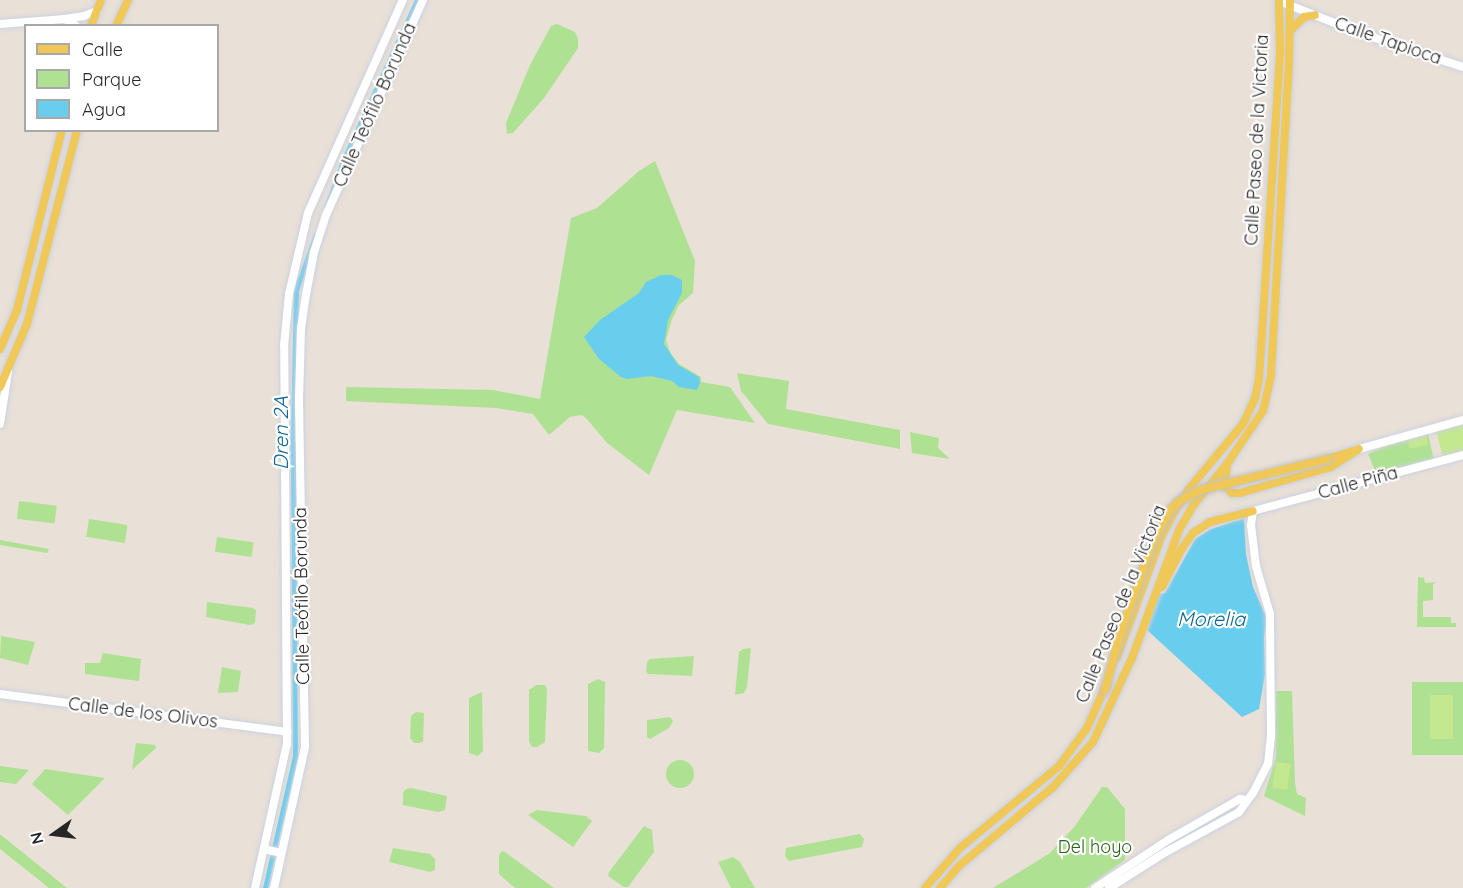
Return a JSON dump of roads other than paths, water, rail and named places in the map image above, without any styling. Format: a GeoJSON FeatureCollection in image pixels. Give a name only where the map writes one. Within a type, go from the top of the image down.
{"type":"FeatureCollection","features":[{"type":"Feature","properties":{"kind":"main road"},"geometry":{"type":"LineString","coordinates":[[92,24],[101,0]]}},
{"type":"Feature","properties":{"kind":"main road"},"geometry":{"type":"LineString","coordinates":[[117,24],[128,0]]}},
{"type":"Feature","properties":{"kind":"main road","name":"Calle Teófilo Borunda"},"geometry":{"type":"LineString","coordinates":[[274,888],[305,747],[284,346],[289,294],[305,224],[403,0]]}},
{"type":"Feature","properties":{"kind":"main road","name":"Calle Teófilo Borunda"},"geometry":{"type":"LineString","coordinates":[[255,888],[266,850],[286,754],[293,511],[303,311],[318,239],[346,166],[423,0]]}},
{"type":"Feature","properties":{"kind":"main road","name":"Calle Tapioca"},"geometry":{"type":"LineString","coordinates":[[1279,1],[1290,2],[1360,33],[1463,67]]}},
{"type":"Feature","properties":{"kind":"main road","name":"Calle Paseo de la Victoria"},"geometry":{"type":"LineString","coordinates":[[925,888],[960,848],[1059,766],[1084,733],[1105,690],[1166,527],[1188,490],[1243,424],[1255,398],[1259,379],[1269,222],[1279,1]]}},
{"type":"Feature","properties":{"kind":"main road","name":"Calle Paseo de la Victoria"},"geometry":{"type":"LineString","coordinates":[[939,888],[959,866],[1053,788],[1093,742],[1132,658],[1179,531],[1193,506],[1254,426],[1268,393],[1278,262],[1290,2]]}},
{"type":"Feature","properties":{"kind":"main road"},"geometry":{"type":"LineString","coordinates":[[0,24],[65,19],[97,11]]}},
{"type":"Feature","properties":{"kind":"main road"},"geometry":{"type":"LineString","coordinates":[[1290,30],[1298,20],[1315,15]]}},
{"type":"Feature","properties":{"kind":"main road"},"geometry":{"type":"LineString","coordinates":[[65,19],[73,24]]}},
{"type":"Feature","properties":{"kind":"main road"},"geometry":{"type":"LineString","coordinates":[[1276,104],[1282,112],[1281,138],[1284,149]]}},
{"type":"Feature","properties":{"kind":"main road"},"geometry":{"type":"LineString","coordinates":[[0,349],[17,309],[62,132]]}},
{"type":"Feature","properties":{"kind":"main road"},"geometry":{"type":"LineString","coordinates":[[0,387],[27,324],[76,132]]}},
{"type":"Feature","properties":{"kind":"main road"},"geometry":{"type":"LineString","coordinates":[[335,159],[346,166]]}},
{"type":"Feature","properties":{"kind":"main road"},"geometry":{"type":"LineString","coordinates":[[1269,222],[1272,253],[1278,262]]}},
{"type":"Feature","properties":{"kind":"main road"},"geometry":{"type":"LineString","coordinates":[[0,424],[8,372]]}},
{"type":"Feature","properties":{"kind":"main road","name":"Calle Piña"},"geometry":{"type":"LineString","coordinates":[[1359,449],[1463,420]]}},
{"type":"Feature","properties":{"kind":"main road"},"geometry":{"type":"LineString","coordinates":[[1105,690],[1118,641],[1153,540],[1169,511],[1178,502],[1201,490],[1359,449]]}},
{"type":"Feature","properties":{"kind":"main road"},"geometry":{"type":"LineString","coordinates":[[1229,461],[1223,480],[1224,486],[1232,493],[1240,493],[1331,467],[1359,449]]}},
{"type":"Feature","properties":{"kind":"main road","name":"Calle Piña"},"geometry":{"type":"LineString","coordinates":[[1254,511],[1463,454]]}},
{"type":"Feature","properties":{"kind":"main road"},"geometry":{"type":"LineString","coordinates":[[1109,888],[1166,852],[1239,812],[1263,777],[1270,752],[1270,614],[1261,587],[1251,525],[1254,511],[1210,522],[1193,533],[1154,596]]}},
{"type":"Feature","properties":{"kind":"main road","name":"Calle de los Olivos"},"geometry":{"type":"LineString","coordinates":[[0,694],[287,732]]}},
{"type":"Feature","properties":{"kind":"main road"},"geometry":{"type":"LineString","coordinates":[[1095,888],[1168,840],[1240,799],[1246,800]]}},
{"type":"Feature","properties":{"kind":"main road"},"geometry":{"type":"LineString","coordinates":[[266,850],[280,853]]}},
{"type":"Feature","properties":{"kind":"water"},"geometry":{"type":"Polygon","coordinates":[[[661,275],[672,275],[682,280],[682,293],[668,320],[664,344],[678,365],[699,377],[700,383],[697,390],[679,387],[672,381],[651,376],[627,379],[621,377],[599,359],[584,337],[600,320],[639,293],[646,282],[661,275]]]}},
{"type":"Feature","properties":{"kind":"water","name":"Morelia"},"geometry":{"type":"Polygon","coordinates":[[[1244,518],[1246,554],[1253,587],[1267,619],[1264,637],[1265,674],[1259,709],[1242,717],[1147,630],[1158,595],[1165,593],[1195,539],[1211,529],[1244,518]]]}},
{"type":"Feature","properties":{"kind":"waterway","name":"Dren 2A"},"geometry":{"type":"LineString","coordinates":[[326,208],[343,161],[417,0]]}},
{"type":"Feature","properties":{"kind":"waterway","name":"Dren 2A"},"geometry":{"type":"LineString","coordinates":[[265,888],[295,756],[293,432],[296,290],[316,234]]}},
{"type":"Feature","properties":{"kind":"park label","name":"Del hoyo"},"geometry":{"type":"Point","coordinates":[1095,847]}}]}
